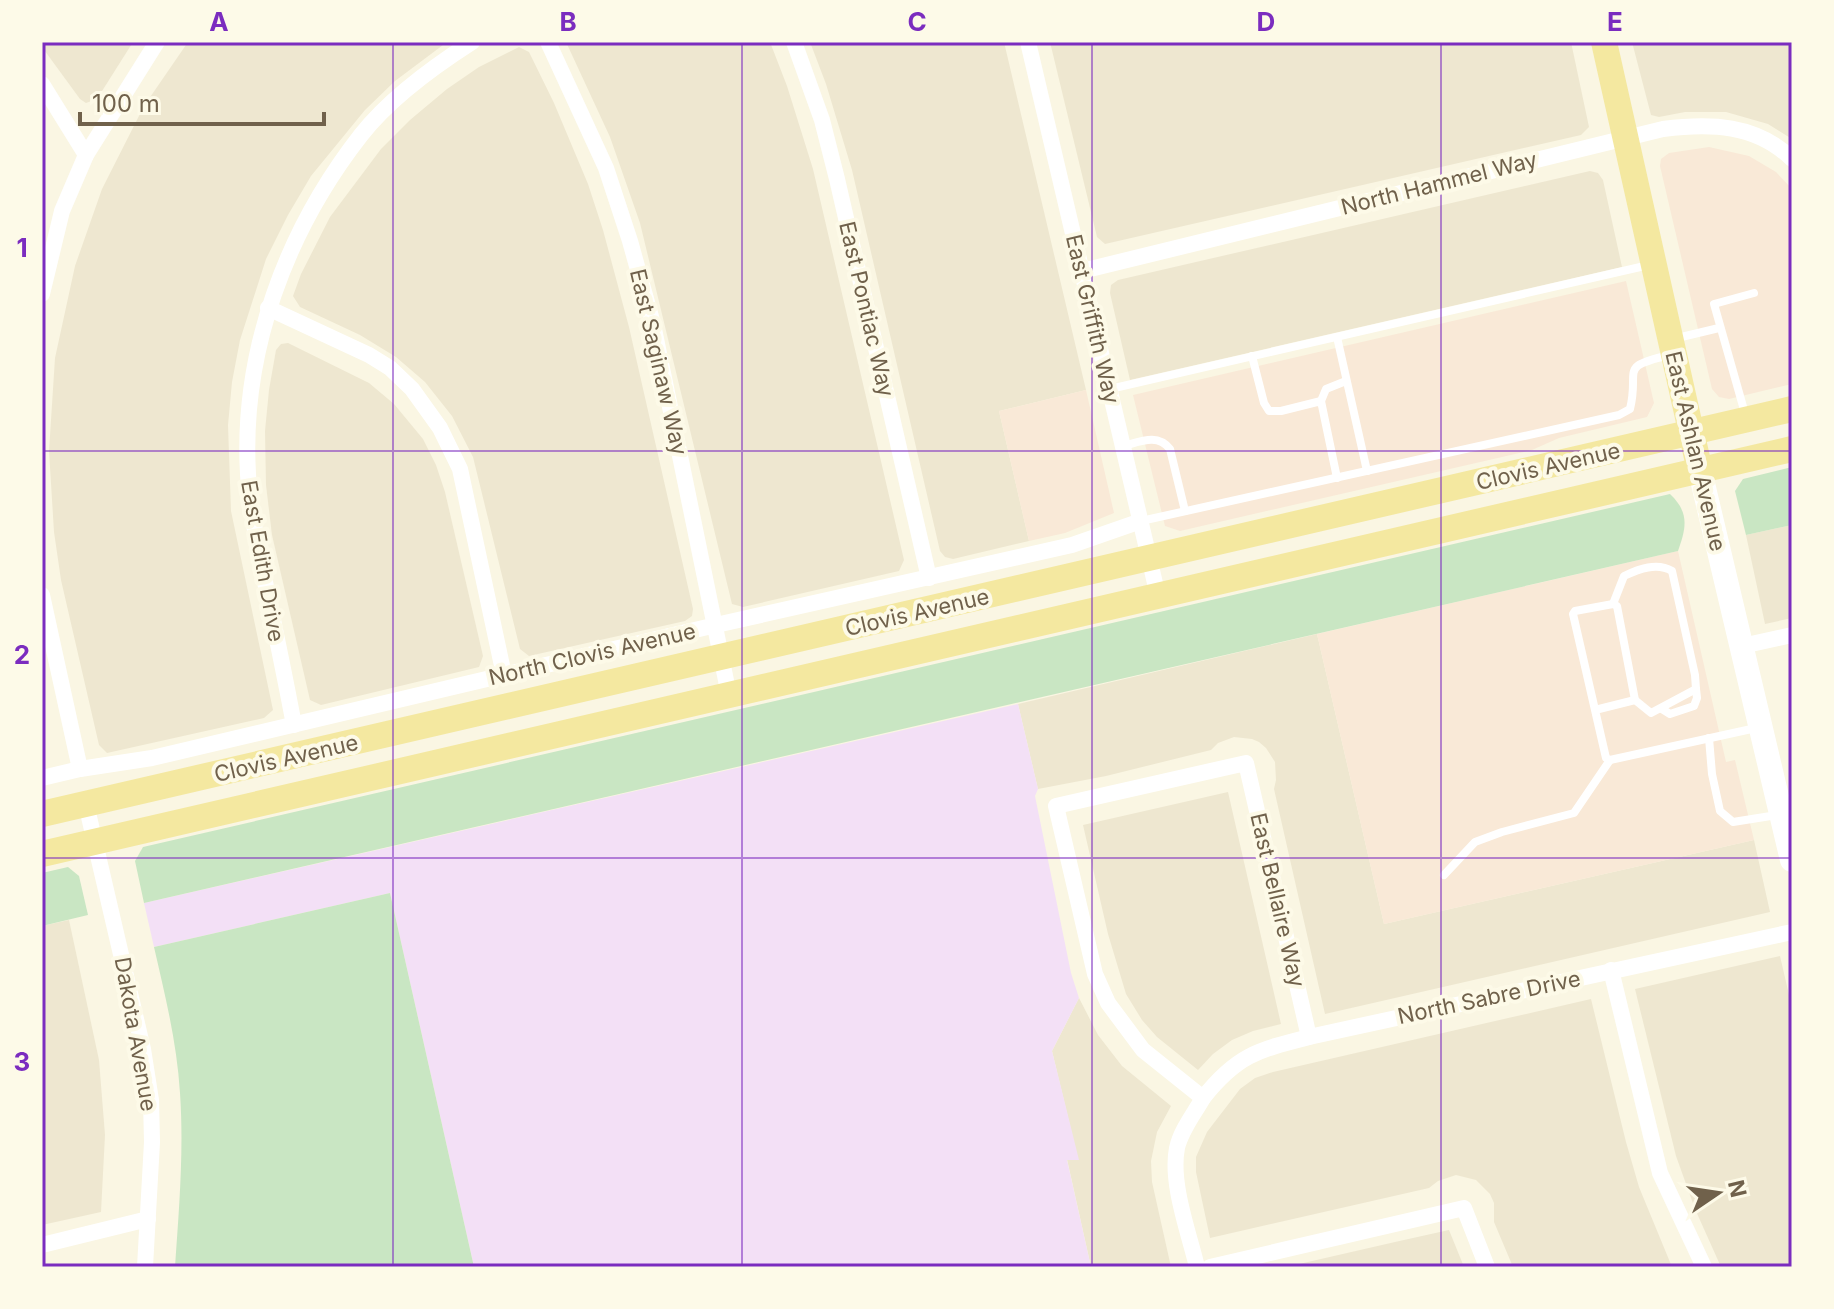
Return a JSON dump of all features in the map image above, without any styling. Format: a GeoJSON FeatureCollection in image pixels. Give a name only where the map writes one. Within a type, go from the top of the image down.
{"type":"FeatureCollection","features":[{"type":"Feature","properties":{"kind":"main road","name":"East Ashlan Avenue"},"geometry":{"type":"LineString","coordinates":[[1604,42],[1700,471],[1790,845]]}},
{"type":"Feature","properties":{"kind":"main road","name":"Clovis Avenue"},"geometry":{"type":"LineString","coordinates":[[42,814],[1792,409]]}},
{"type":"Feature","properties":{"kind":"main road","name":"Clovis Avenue"},"geometry":{"type":"LineString","coordinates":[[42,854],[1792,449]]}},
{"type":"Feature","properties":{"kind":"street"},"geometry":{"type":"LineString","coordinates":[[42,294],[62,211],[86,155],[157,42]]}},
{"type":"Feature","properties":{"kind":"street","name":"East Edith Drive"},"geometry":{"type":"LineString","coordinates":[[294,725],[251,510],[248,473],[249,390],[268,308],[302,226],[362,133],[407,89],[472,42]]}},
{"type":"Feature","properties":{"kind":"street","name":"East Saginaw Way"},"geometry":{"type":"LineString","coordinates":[[548,42],[606,168],[630,241],[653,324],[729,695]]}},
{"type":"Feature","properties":{"kind":"street","name":"East Pontiac Way"},"geometry":{"type":"LineString","coordinates":[[794,42],[822,120],[837,179],[929,578]]}},
{"type":"Feature","properties":{"kind":"street","name":"East Griffith Way"},"geometry":{"type":"LineString","coordinates":[[1028,42],[1158,596]]}},
{"type":"Feature","properties":{"kind":"street"},"geometry":{"type":"LineString","coordinates":[[42,84],[86,155]]}},
{"type":"Feature","properties":{"kind":"street","name":"North Hammel Way"},"geometry":{"type":"LineString","coordinates":[[1082,271],[1626,138],[1692,126],[1729,127],[1759,136],[1792,159]]}},
{"type":"Feature","properties":{"kind":"street"},"geometry":{"type":"LineString","coordinates":[[268,308],[390,368],[412,389],[440,428],[460,469],[504,675]]}},
{"type":"Feature","properties":{"kind":"street","name":"North Clovis Avenue"},"geometry":{"type":"LineString","coordinates":[[42,778],[152,758],[1072,545],[1141,521]]}},
{"type":"Feature","properties":{"kind":"street"},"geometry":{"type":"LineString","coordinates":[[42,595],[80,769]]}},
{"type":"Feature","properties":{"kind":"street"},"geometry":{"type":"LineString","coordinates":[[1742,646],[1792,635]]}},
{"type":"Feature","properties":{"kind":"street","name":"East Bellaire Way"},"geometry":{"type":"LineString","coordinates":[[1203,1098],[1143,1050],[1108,1003],[1095,974],[1056,806],[1246,763],[1309,1037]]}},
{"type":"Feature","properties":{"kind":"street","name":"Dakota Avenue"},"geometry":{"type":"LineString","coordinates":[[86,804],[143,1049],[151,1100],[152,1142],[145,1267]]}},
{"type":"Feature","properties":{"kind":"street","name":"North Sabre Drive"},"geometry":{"type":"LineString","coordinates":[[1197,1267],[1175,1166],[1178,1147],[1203,1098],[1220,1076],[1241,1060],[1261,1050],[1309,1037],[1792,932]]}},
{"type":"Feature","properties":{"kind":"street"},"geometry":{"type":"LineString","coordinates":[[1611,970],[1660,1173],[1704,1267]]}},
{"type":"Feature","properties":{"kind":"street"},"geometry":{"type":"LineString","coordinates":[[1210,1267],[1464,1208],[1487,1267]]}},
{"type":"Feature","properties":{"kind":"street"},"geometry":{"type":"LineString","coordinates":[[42,1245],[148,1219]]}},
{"type":"Feature","properties":{"kind":"lane"},"geometry":{"type":"LineString","coordinates":[[1110,389],[1654,264]]}},
{"type":"Feature","properties":{"kind":"lane"},"geometry":{"type":"LineString","coordinates":[[1747,419],[1714,304],[1754,293]]}},
{"type":"Feature","properties":{"kind":"lane"},"geometry":{"type":"LineString","coordinates":[[1141,521],[1619,415],[1630,409],[1634,367],[1719,328]]}},
{"type":"Feature","properties":{"kind":"lane"},"geometry":{"type":"LineString","coordinates":[[1337,337],[1367,471]]}},
{"type":"Feature","properties":{"kind":"lane"},"geometry":{"type":"LineString","coordinates":[[1252,356],[1264,403],[1269,411],[1321,401]]}},
{"type":"Feature","properties":{"kind":"lane"},"geometry":{"type":"LineString","coordinates":[[1337,478],[1321,401],[1326,389],[1346,381]]}},
{"type":"Feature","properties":{"kind":"lane"},"geometry":{"type":"LineString","coordinates":[[1123,446],[1155,439],[1164,441],[1170,449],[1185,511]]}},
{"type":"Feature","properties":{"kind":"lane"},"geometry":{"type":"LineString","coordinates":[[1610,760],[1606,758],[1573,614],[1575,611],[1613,604],[1617,606],[1635,700],[1651,713],[1696,689],[1672,571],[1664,566],[1651,567],[1624,576],[1613,604]]}},
{"type":"Feature","properties":{"kind":"lane"},"geometry":{"type":"LineString","coordinates":[[1595,710],[1635,700]]}},
{"type":"Feature","properties":{"kind":"lane"},"geometry":{"type":"LineString","coordinates":[[1444,875],[1475,842],[1574,813],[1610,760],[1761,727]]}},
{"type":"Feature","properties":{"kind":"lane"},"geometry":{"type":"LineString","coordinates":[[1709,738],[1720,811],[1733,822],[1781,814]]}},
{"type":"Feature","properties":{"kind":"shaded area"},"geometry":{"type":"Polygon","coordinates":[[[42,42],[133,42],[97,99],[86,103],[42,47],[42,42]]]}},
{"type":"Feature","properties":{"kind":"shaded area"},"geometry":{"type":"Polygon","coordinates":[[[188,42],[447,42],[395,81],[365,110],[311,176],[266,259],[240,340],[228,425],[231,511],[273,710],[264,718],[107,753],[99,745],[61,580],[54,532],[49,451],[55,358],[75,266],[102,189],[144,106],[188,42]]]}},
{"type":"Feature","properties":{"kind":"shaded area"},"geometry":{"type":"Polygon","coordinates":[[[566,42],[770,42],[813,169],[904,560],[899,571],[743,607],[732,604],[640,223],[610,137],[566,42]]]}},
{"type":"Feature","properties":{"kind":"shaded area"},"geometry":{"type":"Polygon","coordinates":[[[810,42],[1004,42],[1086,390],[999,411],[1029,541],[953,559],[945,557],[940,551],[852,170],[810,42]]]}},
{"type":"Feature","properties":{"kind":"shaded area"},"geometry":{"type":"Polygon","coordinates":[[[1050,42],[1571,42],[1589,127],[1581,135],[1105,244],[1097,237],[1050,42]]]}},
{"type":"Feature","properties":{"kind":"shaded area"},"geometry":{"type":"Polygon","coordinates":[[[1632,42],[1792,42],[1792,139],[1768,124],[1726,112],[1651,115],[1632,42]]]}},
{"type":"Feature","properties":{"kind":"shaded area"},"geometry":{"type":"Polygon","coordinates":[[[519,47],[529,52],[554,103],[588,184],[603,230],[629,327],[693,609],[692,616],[685,621],[529,656],[520,649],[473,457],[452,416],[425,382],[396,357],[360,335],[300,307],[293,296],[330,217],[381,149],[447,89],[479,67],[519,47]]]}},
{"type":"Feature","properties":{"kind":"shaded area"},"geometry":{"type":"Polygon","coordinates":[[[1709,147],[1749,156],[1776,172],[1792,189],[1792,384],[1729,399],[1719,397],[1712,389],[1660,166],[1661,159],[1669,153],[1709,147]]]}},
{"type":"Feature","properties":{"kind":"shaded area"},"geometry":{"type":"Polygon","coordinates":[[[1590,171],[1598,173],[1603,180],[1622,267],[1130,380],[1110,293],[1111,285],[1118,280],[1590,171]]]}},
{"type":"Feature","properties":{"kind":"shaded area"},"geometry":{"type":"Polygon","coordinates":[[[1626,281],[1654,403],[1647,417],[1559,438],[1532,450],[1180,531],[1165,526],[1133,395],[1626,281]]]}},
{"type":"Feature","properties":{"kind":"shaded area"},"geometry":{"type":"Polygon","coordinates":[[[288,343],[369,383],[394,404],[423,439],[445,492],[483,656],[479,667],[321,705],[310,700],[272,535],[266,485],[265,431],[269,390],[276,350],[281,344],[288,343]]]}},
{"type":"Feature","properties":{"kind":"shaded area"},"geometry":{"type":"Polygon","coordinates":[[[1086,390],[1114,513],[1065,533],[1029,541],[999,411],[1086,390]]]}},
{"type":"Feature","properties":{"kind":"shaded area"},"geometry":{"type":"Polygon","coordinates":[[[1792,525],[1792,618],[1765,624],[1746,535],[1792,525]]]}},
{"type":"Feature","properties":{"kind":"shaded area"},"geometry":{"type":"Polygon","coordinates":[[[1678,551],[1726,762],[1735,760],[1754,840],[1384,924],[1317,634],[1678,551]]]}},
{"type":"Feature","properties":{"kind":"shaded area"},"geometry":{"type":"Polygon","coordinates":[[[1317,634],[1384,924],[1754,840],[1770,912],[1325,1014],[1274,789],[1275,762],[1266,748],[1252,739],[1234,737],[1218,743],[1211,750],[1038,789],[1018,704],[1317,634]]]}},
{"type":"Feature","properties":{"kind":"shaded area"},"geometry":{"type":"Polygon","coordinates":[[[1018,704],[1038,789],[1035,796],[1071,973],[1079,998],[1052,1051],[1079,1160],[1067,1160],[1091,1267],[474,1267],[390,893],[154,947],[144,903],[1018,704]]]}},
{"type":"Feature","properties":{"kind":"shaded area"},"geometry":{"type":"Polygon","coordinates":[[[1228,792],[1281,1024],[1232,1040],[1198,1070],[1157,1037],[1126,994],[1108,934],[1083,825],[1228,792]]]}},
{"type":"Feature","properties":{"kind":"shaded area"},"geometry":{"type":"Polygon","coordinates":[[[69,920],[99,1060],[105,1135],[101,1212],[42,1225],[42,926],[69,920]]]}},
{"type":"Feature","properties":{"kind":"shaded area"},"geometry":{"type":"Polygon","coordinates":[[[1780,956],[1792,1008],[1792,1267],[1721,1267],[1676,1156],[1635,989],[1780,956]]]}},
{"type":"Feature","properties":{"kind":"shaded area"},"geometry":{"type":"Polygon","coordinates":[[[1079,998],[1098,1035],[1122,1066],[1171,1106],[1157,1132],[1151,1161],[1152,1182],[1171,1267],[1091,1267],[1067,1159],[1078,1159],[1052,1051],[1079,998]]]}},
{"type":"Feature","properties":{"kind":"shaded area"},"geometry":{"type":"Polygon","coordinates":[[[1591,999],[1639,1187],[1672,1267],[1513,1267],[1494,1222],[1494,1203],[1490,1194],[1476,1180],[1456,1175],[1438,1181],[1429,1188],[1210,1238],[1196,1172],[1196,1157],[1207,1132],[1240,1089],[1255,1078],[1591,999]]]}},
{"type":"Feature","properties":{"kind":"shaded area"},"geometry":{"type":"Polygon","coordinates":[[[1449,1230],[1464,1267],[1286,1267],[1395,1242],[1449,1230]]]}},
{"type":"Feature","properties":{"kind":"green space"},"geometry":{"type":"Polygon","coordinates":[[[1792,467],[1792,525],[1746,535],[1735,491],[1743,479],[1792,467]]]}},
{"type":"Feature","properties":{"kind":"green space"},"geometry":{"type":"Polygon","coordinates":[[[1670,494],[1681,508],[1684,521],[1678,551],[144,903],[135,861],[143,847],[1670,494]]]}},
{"type":"Feature","properties":{"kind":"green space"},"geometry":{"type":"Polygon","coordinates":[[[68,867],[79,876],[88,915],[42,926],[42,873],[68,867]]]}},
{"type":"Feature","properties":{"kind":"green space"},"geometry":{"type":"Polygon","coordinates":[[[390,893],[474,1267],[175,1267],[181,1158],[180,1093],[173,1037],[154,947],[390,893]]]}}]}
